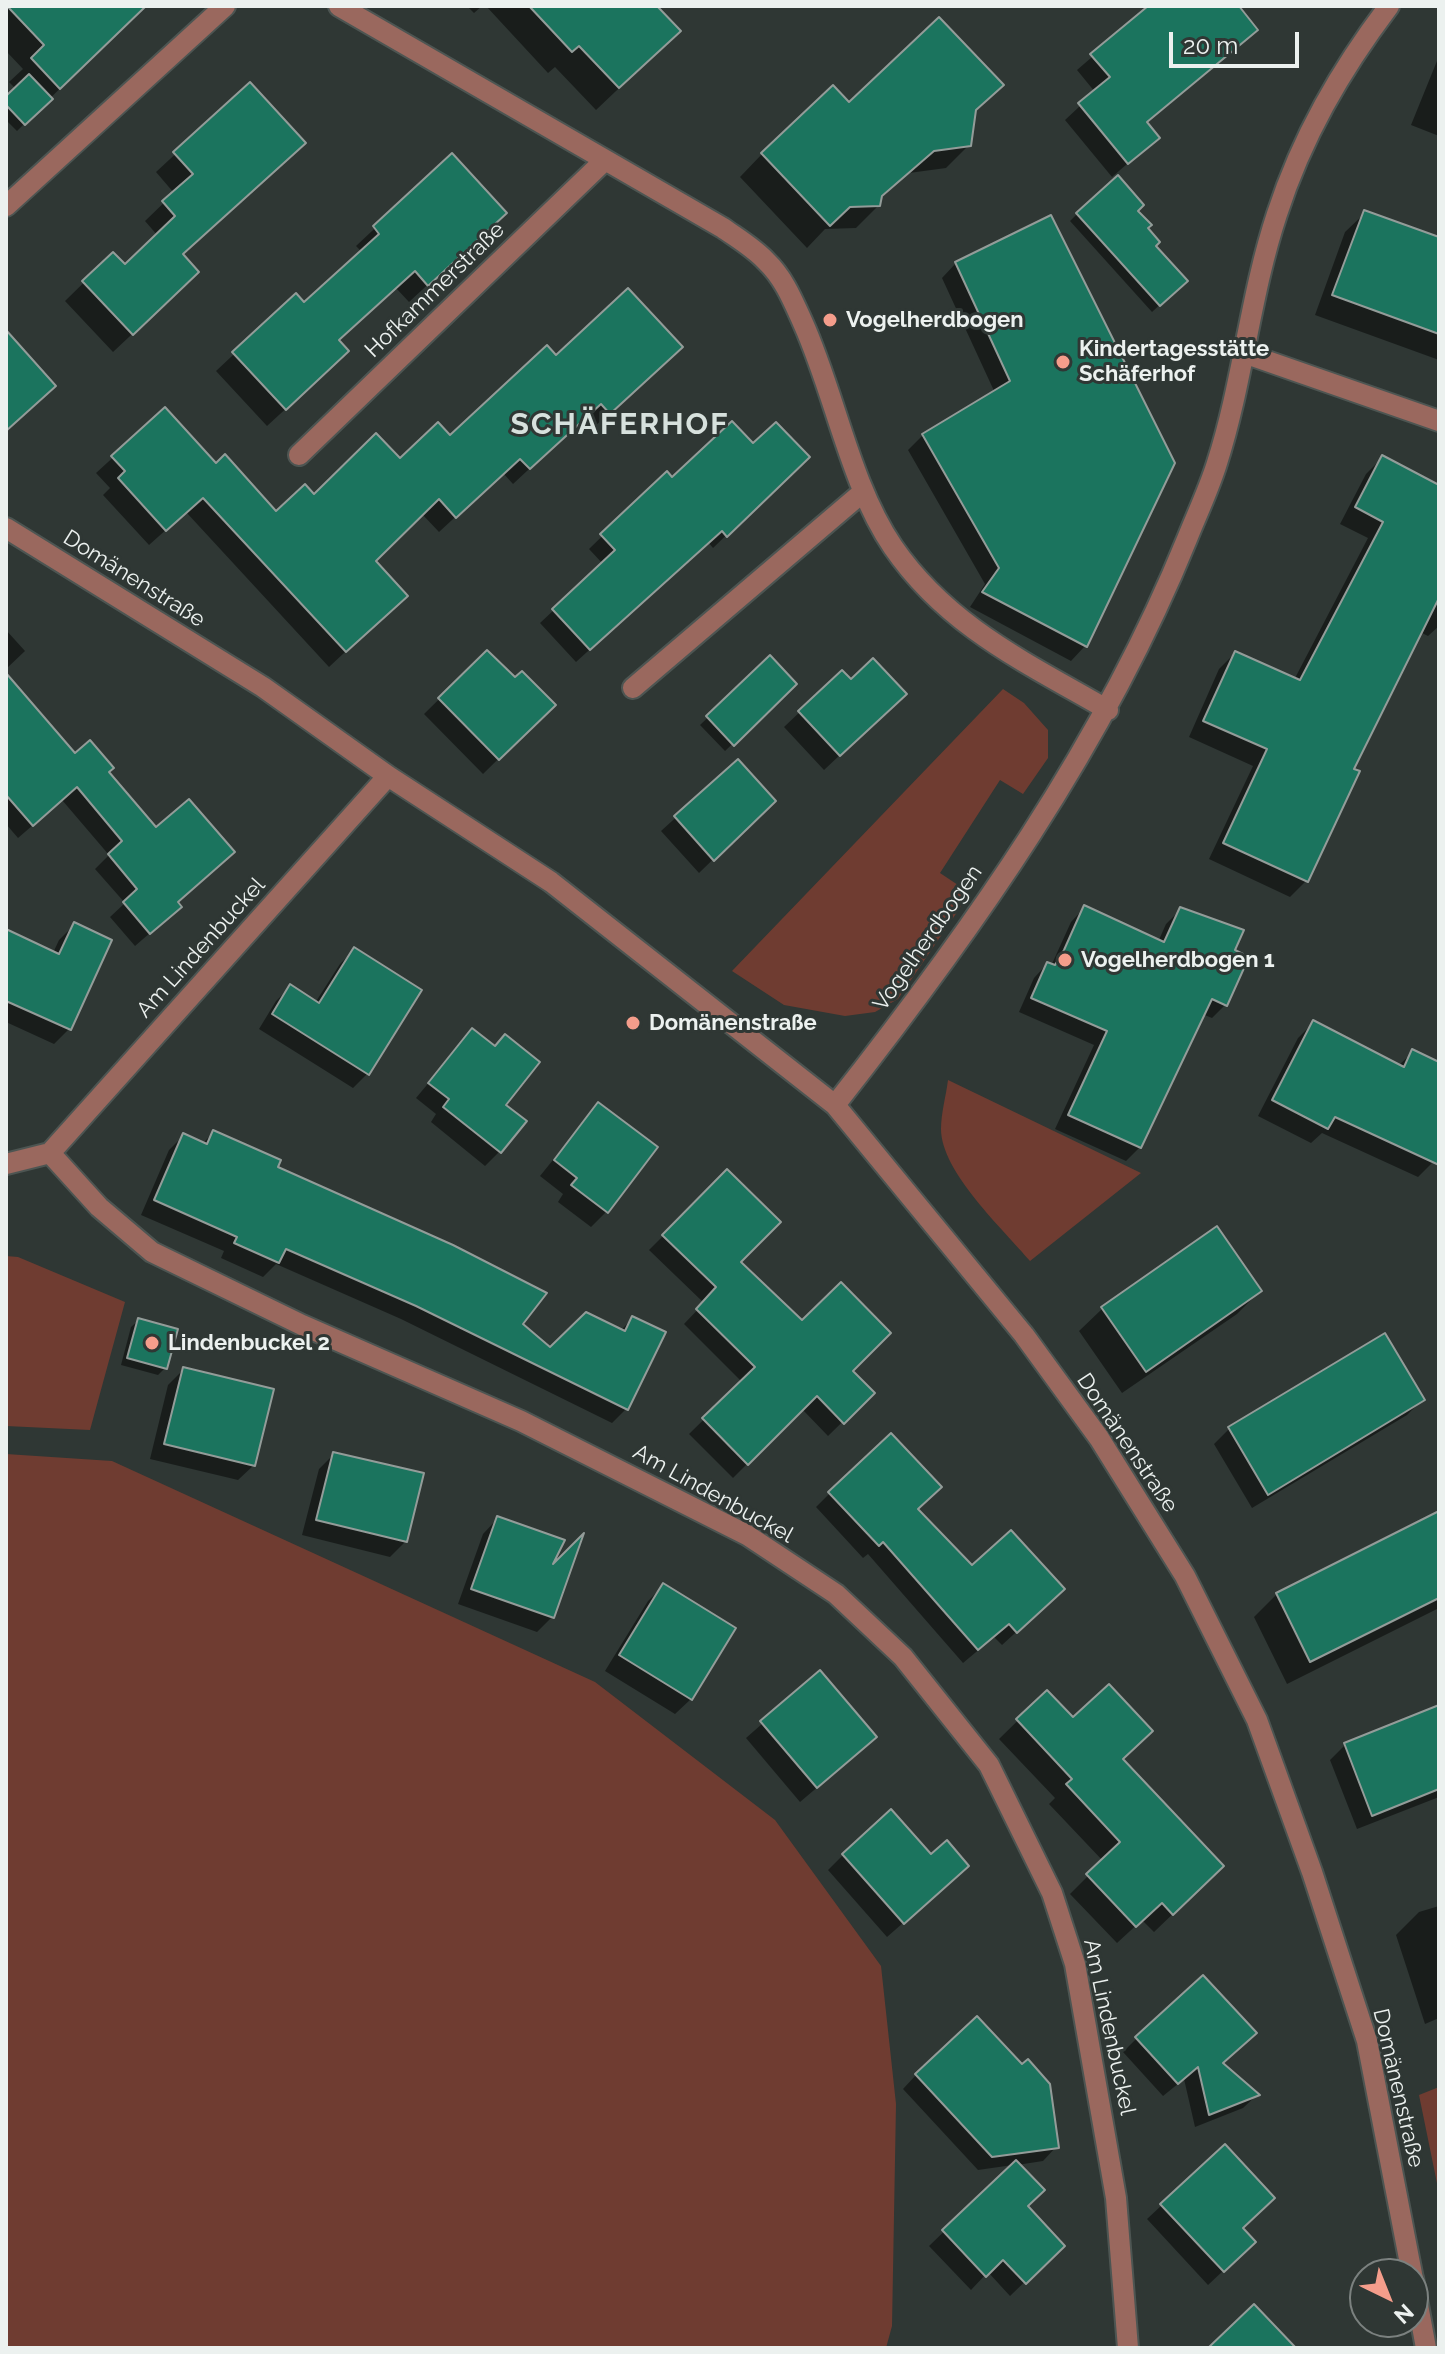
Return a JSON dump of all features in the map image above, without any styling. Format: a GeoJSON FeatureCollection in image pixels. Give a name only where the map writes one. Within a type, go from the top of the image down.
{"type":"FeatureCollection","features":[{"type":"Feature","properties":{"kind":"street"},"geometry":{"type":"LineString","coordinates":[[6,206],[225,6]]}},
{"type":"Feature","properties":{"kind":"street"},"geometry":{"type":"LineString","coordinates":[[339,6],[723,228],[766,260],[786,285],[815,347],[863,492],[892,545],[924,587],[978,635],[1108,710]]}},
{"type":"Feature","properties":{"kind":"street","name":"Vogelherdbogen"},"geometry":{"type":"LineString","coordinates":[[835,1105],[909,1009],[1046,809],[1108,710],[1163,598],[1217,464],[1276,217],[1303,144],[1338,76],[1389,6]]}},
{"type":"Feature","properties":{"kind":"street","name":"Hofkammerstraße"},"geometry":{"type":"LineString","coordinates":[[299,455],[604,161]]}},
{"type":"Feature","properties":{"kind":"street"},"geometry":{"type":"LineString","coordinates":[[1244,353],[1439,421]]}},
{"type":"Feature","properties":{"kind":"street"},"geometry":{"type":"LineString","coordinates":[[633,688],[863,492]]}},
{"type":"Feature","properties":{"kind":"street","name":"Domänenstraße"},"geometry":{"type":"LineString","coordinates":[[6,528],[263,687],[388,776],[551,882],[835,1105],[1024,1335],[1099,1438],[1185,1576],[1250,1707],[1312,1872],[1367,2041],[1409,2258]]}},
{"type":"Feature","properties":{"kind":"street","name":"Am Lindenbuckel"},"geometry":{"type":"LineString","coordinates":[[388,776],[50,1153],[99,1207],[152,1252],[302,1325],[521,1421],[747,1535],[836,1594],[903,1657],[989,1765],[1052,1893],[1075,1964],[1116,2198],[1128,2348]]}},
{"type":"Feature","properties":{"kind":"street"},"geometry":{"type":"LineString","coordinates":[[6,1164],[50,1153]]}},
{"type":"Feature","properties":{"kind":"shaded area"},"geometry":{"type":"Polygon","coordinates":[[[1003,689],[1024,703],[1048,730],[1048,758],[1023,794],[1000,780],[940,873],[970,893],[898,999],[875,1012],[845,1016],[784,1005],[732,971],[1003,689]]]}},
{"type":"Feature","properties":{"kind":"shaded area"},"geometry":{"type":"Polygon","coordinates":[[[948,1080],[1141,1173],[1030,1261],[976,1200],[951,1163],[941,1129],[948,1080]]]}},
{"type":"Feature","properties":{"kind":"shaded area"},"geometry":{"type":"Polygon","coordinates":[[[6,1256],[18,1257],[125,1302],[90,1430],[6,1426],[6,1256]]]}},
{"type":"Feature","properties":{"kind":"shaded area"},"geometry":{"type":"Polygon","coordinates":[[[6,1454],[112,1461],[595,1682],[775,1820],[881,1966],[896,2104],[892,2326],[886,2348],[6,2348],[6,1454]]]}},
{"type":"Feature","properties":{"kind":"shaded area"},"geometry":{"type":"Polygon","coordinates":[[[1439,2087],[1439,2193],[1419,2095],[1439,2087]]]}},
{"type":"Feature","properties":{"kind":"building"},"geometry":{"type":"Polygon","coordinates":[[[7,6],[146,6],[60,89],[31,58],[44,45],[7,6]]]}},
{"type":"Feature","properties":{"kind":"building"},"geometry":{"type":"Polygon","coordinates":[[[529,6],[657,6],[681,31],[619,88],[579,46],[572,52],[529,6]]]}},
{"type":"Feature","properties":{"kind":"building"},"geometry":{"type":"Polygon","coordinates":[[[1148,6],[1239,6],[1258,30],[1147,122],[1160,138],[1128,164],[1078,103],[1110,77],[1090,54],[1148,6]]]}},
{"type":"Feature","properties":{"kind":"building"},"geometry":{"type":"Polygon","coordinates":[[[939,17],[1004,85],[976,110],[971,146],[934,151],[882,196],[880,206],[850,207],[830,226],[761,153],[833,85],[849,102],[939,17]]]}},
{"type":"Feature","properties":{"kind":"building"},"geometry":{"type":"Polygon","coordinates":[[[29,74],[53,99],[25,125],[6,105],[6,96],[29,74]]]}},
{"type":"Feature","properties":{"kind":"building"},"geometry":{"type":"Polygon","coordinates":[[[250,82],[306,143],[183,254],[199,272],[133,335],[82,281],[113,252],[125,264],[175,216],[162,201],[193,174],[173,152],[250,82]]]}},
{"type":"Feature","properties":{"kind":"building"},"geometry":{"type":"Polygon","coordinates":[[[452,153],[507,213],[428,286],[415,271],[339,340],[349,351],[286,410],[232,352],[296,293],[304,302],[379,234],[373,226],[452,153]]]}},
{"type":"Feature","properties":{"kind":"building"},"geometry":{"type":"Polygon","coordinates":[[[1118,175],[1144,205],[1138,211],[1152,225],[1148,228],[1160,242],[1156,246],[1188,281],[1160,306],[1076,213],[1118,175]]]}},
{"type":"Feature","properties":{"kind":"building"},"geometry":{"type":"Polygon","coordinates":[[[1364,210],[1439,237],[1439,334],[1332,295],[1364,210]]]}},
{"type":"Feature","properties":{"kind":"building","name":"Kindertagesstätte Schäferhof"},"geometry":{"type":"Polygon","coordinates":[[[1051,215],[1175,463],[1087,647],[982,592],[999,568],[922,434],[1010,381],[955,262],[1051,215]]]}},
{"type":"Feature","properties":{"kind":"building"},"geometry":{"type":"Polygon","coordinates":[[[628,288],[683,347],[610,414],[601,404],[530,469],[520,459],[456,518],[439,499],[376,561],[408,596],[346,652],[203,498],[166,531],[118,478],[125,471],[111,456],[165,407],[216,463],[225,454],[276,511],[305,484],[314,494],[376,433],[400,458],[438,422],[450,435],[547,345],[556,355],[628,288]]]}},
{"type":"Feature","properties":{"kind":"building"},"geometry":{"type":"Polygon","coordinates":[[[6,330],[56,386],[6,431],[6,330]]]}},
{"type":"Feature","properties":{"kind":"building"},"geometry":{"type":"Polygon","coordinates":[[[732,421],[753,443],[776,422],[810,457],[727,537],[722,531],[590,650],[552,609],[615,550],[600,534],[667,471],[672,477],[732,421]]]}},
{"type":"Feature","properties":{"kind":"building"},"geometry":{"type":"Polygon","coordinates":[[[1382,455],[1439,485],[1439,598],[1354,769],[1360,771],[1308,882],[1223,843],[1267,749],[1203,721],[1235,651],[1300,680],[1383,522],[1355,507],[1382,455]]]}},
{"type":"Feature","properties":{"kind":"building"},"geometry":{"type":"Polygon","coordinates":[[[487,650],[515,677],[522,671],[556,705],[499,760],[438,698],[487,650]]]}},
{"type":"Feature","properties":{"kind":"building"},"geometry":{"type":"Polygon","coordinates":[[[770,655],[797,684],[734,746],[706,716],[770,655]]]}},
{"type":"Feature","properties":{"kind":"building"},"geometry":{"type":"Polygon","coordinates":[[[873,658],[907,694],[840,756],[798,711],[842,670],[851,679],[873,658]]]}},
{"type":"Feature","properties":{"kind":"building"},"geometry":{"type":"Polygon","coordinates":[[[6,673],[75,753],[90,740],[114,768],[109,772],[156,827],[189,799],[235,852],[178,902],[182,907],[150,934],[123,902],[137,889],[108,854],[122,841],[77,787],[33,826],[6,795],[6,673]]]}},
{"type":"Feature","properties":{"kind":"building"},"geometry":{"type":"Polygon","coordinates":[[[738,759],[776,801],[714,861],[674,816],[738,759]]]}},
{"type":"Feature","properties":{"kind":"building"},"geometry":{"type":"Polygon","coordinates":[[[1084,905],[1164,942],[1180,907],[1244,930],[1235,950],[1249,957],[1227,1006],[1212,999],[1141,1148],[1068,1115],[1107,1031],[1031,998],[1047,962],[1055,965],[1064,950],[1084,905]]]}},
{"type":"Feature","properties":{"kind":"building"},"geometry":{"type":"Polygon","coordinates":[[[74,922],[112,940],[71,1030],[6,1001],[6,929],[59,954],[74,922]]]}},
{"type":"Feature","properties":{"kind":"building"},"geometry":{"type":"Polygon","coordinates":[[[354,947],[422,990],[369,1075],[272,1014],[290,984],[319,1003],[354,947]]]}},
{"type":"Feature","properties":{"kind":"building"},"geometry":{"type":"Polygon","coordinates":[[[1313,1020],[1404,1067],[1412,1049],[1439,1062],[1439,1165],[1335,1117],[1328,1129],[1272,1100],[1313,1020]]]}},
{"type":"Feature","properties":{"kind":"building"},"geometry":{"type":"Polygon","coordinates":[[[472,1028],[495,1046],[505,1034],[540,1062],[506,1105],[527,1121],[501,1153],[443,1107],[449,1099],[428,1083],[472,1028]]]}},
{"type":"Feature","properties":{"kind":"building"},"geometry":{"type":"Polygon","coordinates":[[[598,1102],[658,1147],[608,1213],[571,1185],[577,1178],[554,1160],[598,1102]]]}},
{"type":"Feature","properties":{"kind":"building"},"geometry":{"type":"Polygon","coordinates":[[[213,1130],[281,1160],[278,1167],[453,1245],[547,1293],[523,1324],[550,1347],[586,1312],[625,1331],[632,1316],[666,1332],[628,1410],[416,1306],[286,1249],[279,1263],[234,1243],[237,1237],[154,1200],[183,1133],[207,1144],[213,1130]]]}},
{"type":"Feature","properties":{"kind":"building"},"geometry":{"type":"Polygon","coordinates":[[[727,1169],[781,1222],[741,1262],[802,1320],[841,1282],[891,1333],[853,1371],[875,1393],[844,1424],[817,1396],[748,1465],[702,1418],[755,1367],[696,1309],[716,1287],[662,1235],[727,1169]]]}},
{"type":"Feature","properties":{"kind":"building"},"geometry":{"type":"Polygon","coordinates":[[[1217,1226],[1262,1291],[1146,1372],[1101,1307],[1217,1226]]]}},
{"type":"Feature","properties":{"kind":"building","name":"Lindenbuckel 2"},"geometry":{"type":"Polygon","coordinates":[[[138,1318],[178,1329],[167,1369],[127,1358],[138,1318]]]}},
{"type":"Feature","properties":{"kind":"building"},"geometry":{"type":"Polygon","coordinates":[[[1385,1333],[1425,1400],[1268,1495],[1228,1427],[1385,1333]]]}},
{"type":"Feature","properties":{"kind":"building"},"geometry":{"type":"Polygon","coordinates":[[[183,1367],[274,1389],[255,1466],[164,1444],[183,1367]]]}},
{"type":"Feature","properties":{"kind":"building"},"geometry":{"type":"Polygon","coordinates":[[[891,1433],[942,1487],[918,1509],[972,1565],[1011,1530],[1065,1589],[1017,1633],[1009,1624],[978,1650],[883,1542],[879,1546],[828,1492],[891,1433]]]}},
{"type":"Feature","properties":{"kind":"building"},"geometry":{"type":"Polygon","coordinates":[[[333,1452],[424,1473],[407,1542],[316,1520],[333,1452]]]}},
{"type":"Feature","properties":{"kind":"building"},"geometry":{"type":"Polygon","coordinates":[[[1439,1511],[1439,1598],[1310,1662],[1276,1593],[1439,1511]]]}},
{"type":"Feature","properties":{"kind":"building"},"geometry":{"type":"Polygon","coordinates":[[[497,1516],[565,1540],[553,1564],[584,1533],[554,1618],[471,1589],[497,1516]]]}},
{"type":"Feature","properties":{"kind":"building"},"geometry":{"type":"Polygon","coordinates":[[[663,1583],[736,1628],[692,1700],[619,1655],[663,1583]]]}},
{"type":"Feature","properties":{"kind":"building"},"geometry":{"type":"Polygon","coordinates":[[[820,1670],[877,1737],[817,1788],[760,1721],[820,1670]]]}},
{"type":"Feature","properties":{"kind":"building"},"geometry":{"type":"Polygon","coordinates":[[[1109,1684],[1153,1731],[1123,1759],[1224,1866],[1173,1915],[1162,1903],[1136,1927],[1086,1874],[1120,1842],[1066,1784],[1072,1779],[1016,1719],[1047,1690],[1073,1717],[1109,1684]]]}},
{"type":"Feature","properties":{"kind":"building"},"geometry":{"type":"Polygon","coordinates":[[[1439,1705],[1439,1789],[1372,1816],[1344,1743],[1439,1705]]]}},
{"type":"Feature","properties":{"kind":"building"},"geometry":{"type":"Polygon","coordinates":[[[891,1809],[931,1854],[947,1840],[969,1866],[904,1924],[842,1854],[891,1809]]]}},
{"type":"Feature","properties":{"kind":"building"},"geometry":{"type":"Polygon","coordinates":[[[1203,1975],[1257,2033],[1223,2063],[1260,2095],[1209,2115],[1198,2067],[1178,2084],[1135,2037],[1203,1975]]]}},
{"type":"Feature","properties":{"kind":"building"},"geometry":{"type":"Polygon","coordinates":[[[977,2016],[1022,2064],[1028,2059],[1050,2084],[1059,2148],[992,2157],[915,2074],[977,2016]]]}},
{"type":"Feature","properties":{"kind":"building"},"geometry":{"type":"Polygon","coordinates":[[[1225,2144],[1275,2198],[1243,2228],[1256,2242],[1224,2272],[1160,2204],[1225,2144]]]}},
{"type":"Feature","properties":{"kind":"building"},"geometry":{"type":"Polygon","coordinates":[[[1016,2160],[1045,2190],[1028,2206],[1065,2246],[1026,2284],[1003,2260],[986,2277],[942,2230],[1016,2160]]]}},
{"type":"Feature","properties":{"kind":"building"},"geometry":{"type":"Polygon","coordinates":[[[1254,2304],[1296,2348],[1208,2348],[1254,2304]]]}},
{"type":"Feature","properties":{"kind":"place","name":"Vogelherdbogen"},"geometry":{"type":"Point","coordinates":[830,320]}},
{"type":"Feature","properties":{"kind":"place","name":"Kindertagesstätte Schäferhof"},"geometry":{"type":"Point","coordinates":[1063,362]}},
{"type":"Feature","properties":{"kind":"place","name":"Vogelherdbogen 1"},"geometry":{"type":"Point","coordinates":[1065,960]}},
{"type":"Feature","properties":{"kind":"place","name":"Domänenstraße"},"geometry":{"type":"Point","coordinates":[633,1023]}},
{"type":"Feature","properties":{"kind":"place","name":"Lindenbuckel 2"},"geometry":{"type":"Point","coordinates":[152,1343]}},
{"type":"Feature","properties":{"kind":"district","name":"SCHÄFERHOF"},"geometry":{"type":"Point","coordinates":[620,425]}}]}
